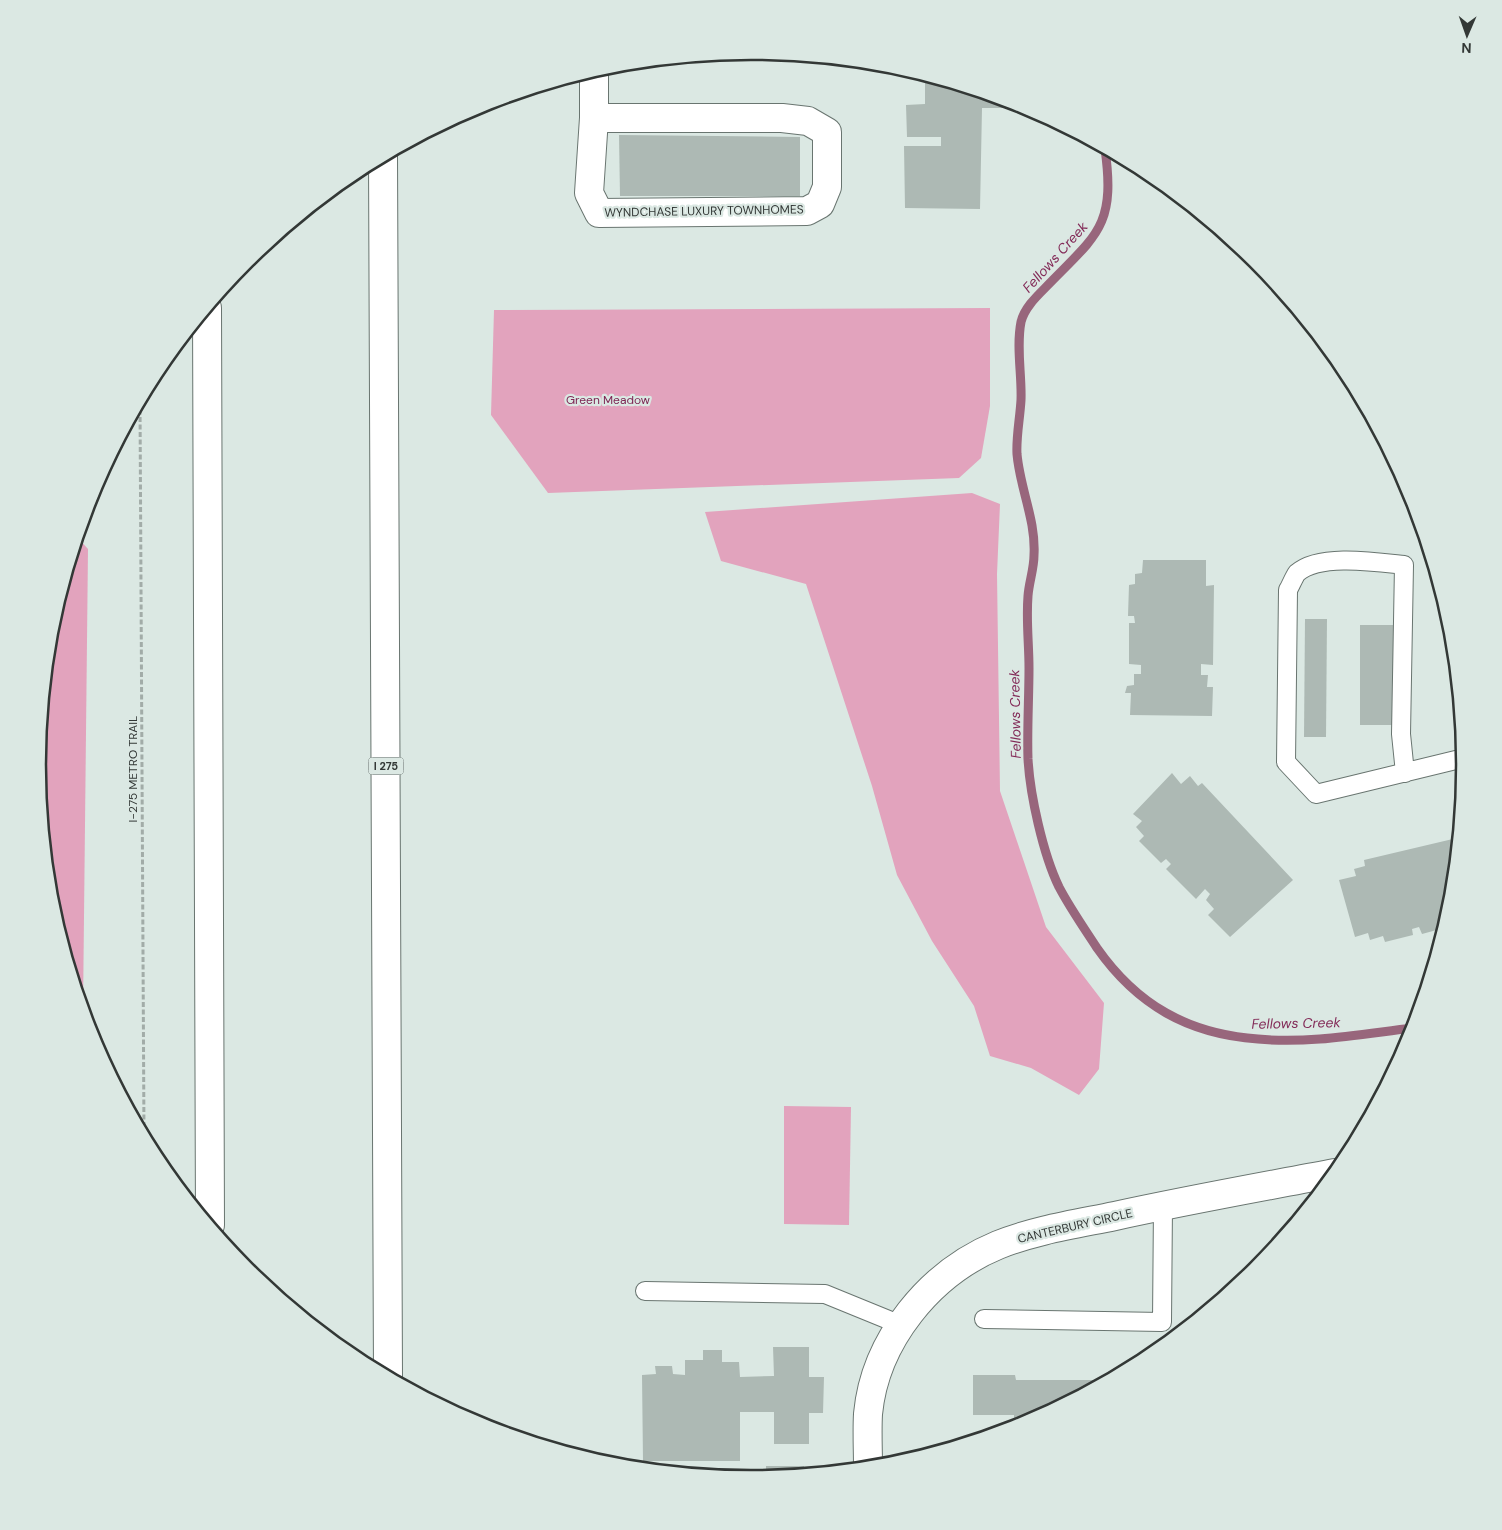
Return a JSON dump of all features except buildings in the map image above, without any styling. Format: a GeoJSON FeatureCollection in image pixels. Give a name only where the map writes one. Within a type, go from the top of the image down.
{"type":"FeatureCollection","features":[{"type":"Feature","properties":{"kind":"main road"},"geometry":{"type":"LineString","coordinates":[[594,78],[594,118]]}},
{"type":"Feature","properties":{"kind":"main road","name":"WYNDCHASE LUXURY TOWNHOMES"},"geometry":{"type":"LineString","coordinates":[[594,118],[782,118],[808,121],[827,132],[827,187],[820,204],[807,211],[599,213],[589,193],[594,118]]}},
{"type":"Feature","properties":{"kind":"main road","name":"I 275"},"geometry":{"type":"LineString","coordinates":[[383,165],[388,1368]]}},
{"type":"Feature","properties":{"kind":"main road"},"geometry":{"type":"LineString","coordinates":[[207,317],[210,1216]]}},
{"type":"Feature","properties":{"kind":"main road","name":"CANTERBURY CIRCLE"},"geometry":{"type":"LineString","coordinates":[[868,1460],[868,1414],[874,1384],[884,1358],[901,1325],[922,1297],[947,1275],[998,1245],[1030,1234],[1163,1205],[1324,1175]]}},
{"type":"Feature","properties":{"kind":"lane"},"geometry":{"type":"LineString","coordinates":[[1405,773],[1400,734],[1404,566],[1368,560],[1324,561],[1298,573],[1288,590],[1286,762],[1316,794],[1405,773],[1456,760]]}},
{"type":"Feature","properties":{"kind":"lane"},"geometry":{"type":"LineString","coordinates":[[984,1319],[1162,1322],[1163,1205]]}},
{"type":"Feature","properties":{"kind":"lane"},"geometry":{"type":"LineString","coordinates":[[645,1291],[825,1294],[901,1325]]}},
{"type":"Feature","properties":{"kind":"path","name":"I-275 METRO TRAIL"},"geometry":{"type":"LineString","coordinates":[[140,415],[144,1122]]}},
{"type":"Feature","properties":{"kind":"green space","name":"Green Meadow"},"geometry":{"type":"Polygon","coordinates":[[[990,308],[990,406],[981,458],[959,478],[548,493],[491,415],[494,310],[990,308]]]}},
{"type":"Feature","properties":{"kind":"green space"},"geometry":{"type":"Polygon","coordinates":[[[972,493],[1000,504],[997,574],[1000,791],[1046,927],[1104,1003],[1099,1069],[1079,1095],[1031,1068],[990,1056],[974,1006],[932,941],[897,875],[872,786],[806,584],[721,561],[705,512],[972,493]]]}},
{"type":"Feature","properties":{"kind":"green space"},"geometry":{"type":"Polygon","coordinates":[[[82,543],[88,549],[83,989],[70,947],[52,857],[46,765],[52,673],[60,628],[70,583],[82,543]]]}},
{"type":"Feature","properties":{"kind":"green space"},"geometry":{"type":"Polygon","coordinates":[[[784,1106],[851,1107],[849,1225],[784,1224],[784,1106]]]}},
{"type":"Feature","properties":{"kind":"waterway","name":"Fellows Creek"},"geometry":{"type":"LineString","coordinates":[[1106,157],[1108,175],[1107,197],[1104,214],[1098,228],[1089,242],[1030,304],[1022,317],[1020,332],[1021,400],[1017,454],[1034,542],[1034,560],[1027,605],[1029,668],[1028,759],[1034,807],[1053,874],[1068,903],[1097,948],[1129,986],[1147,1001],[1187,1023],[1209,1031],[1233,1036],[1277,1040],[1335,1038],[1404,1029]]}}]}
